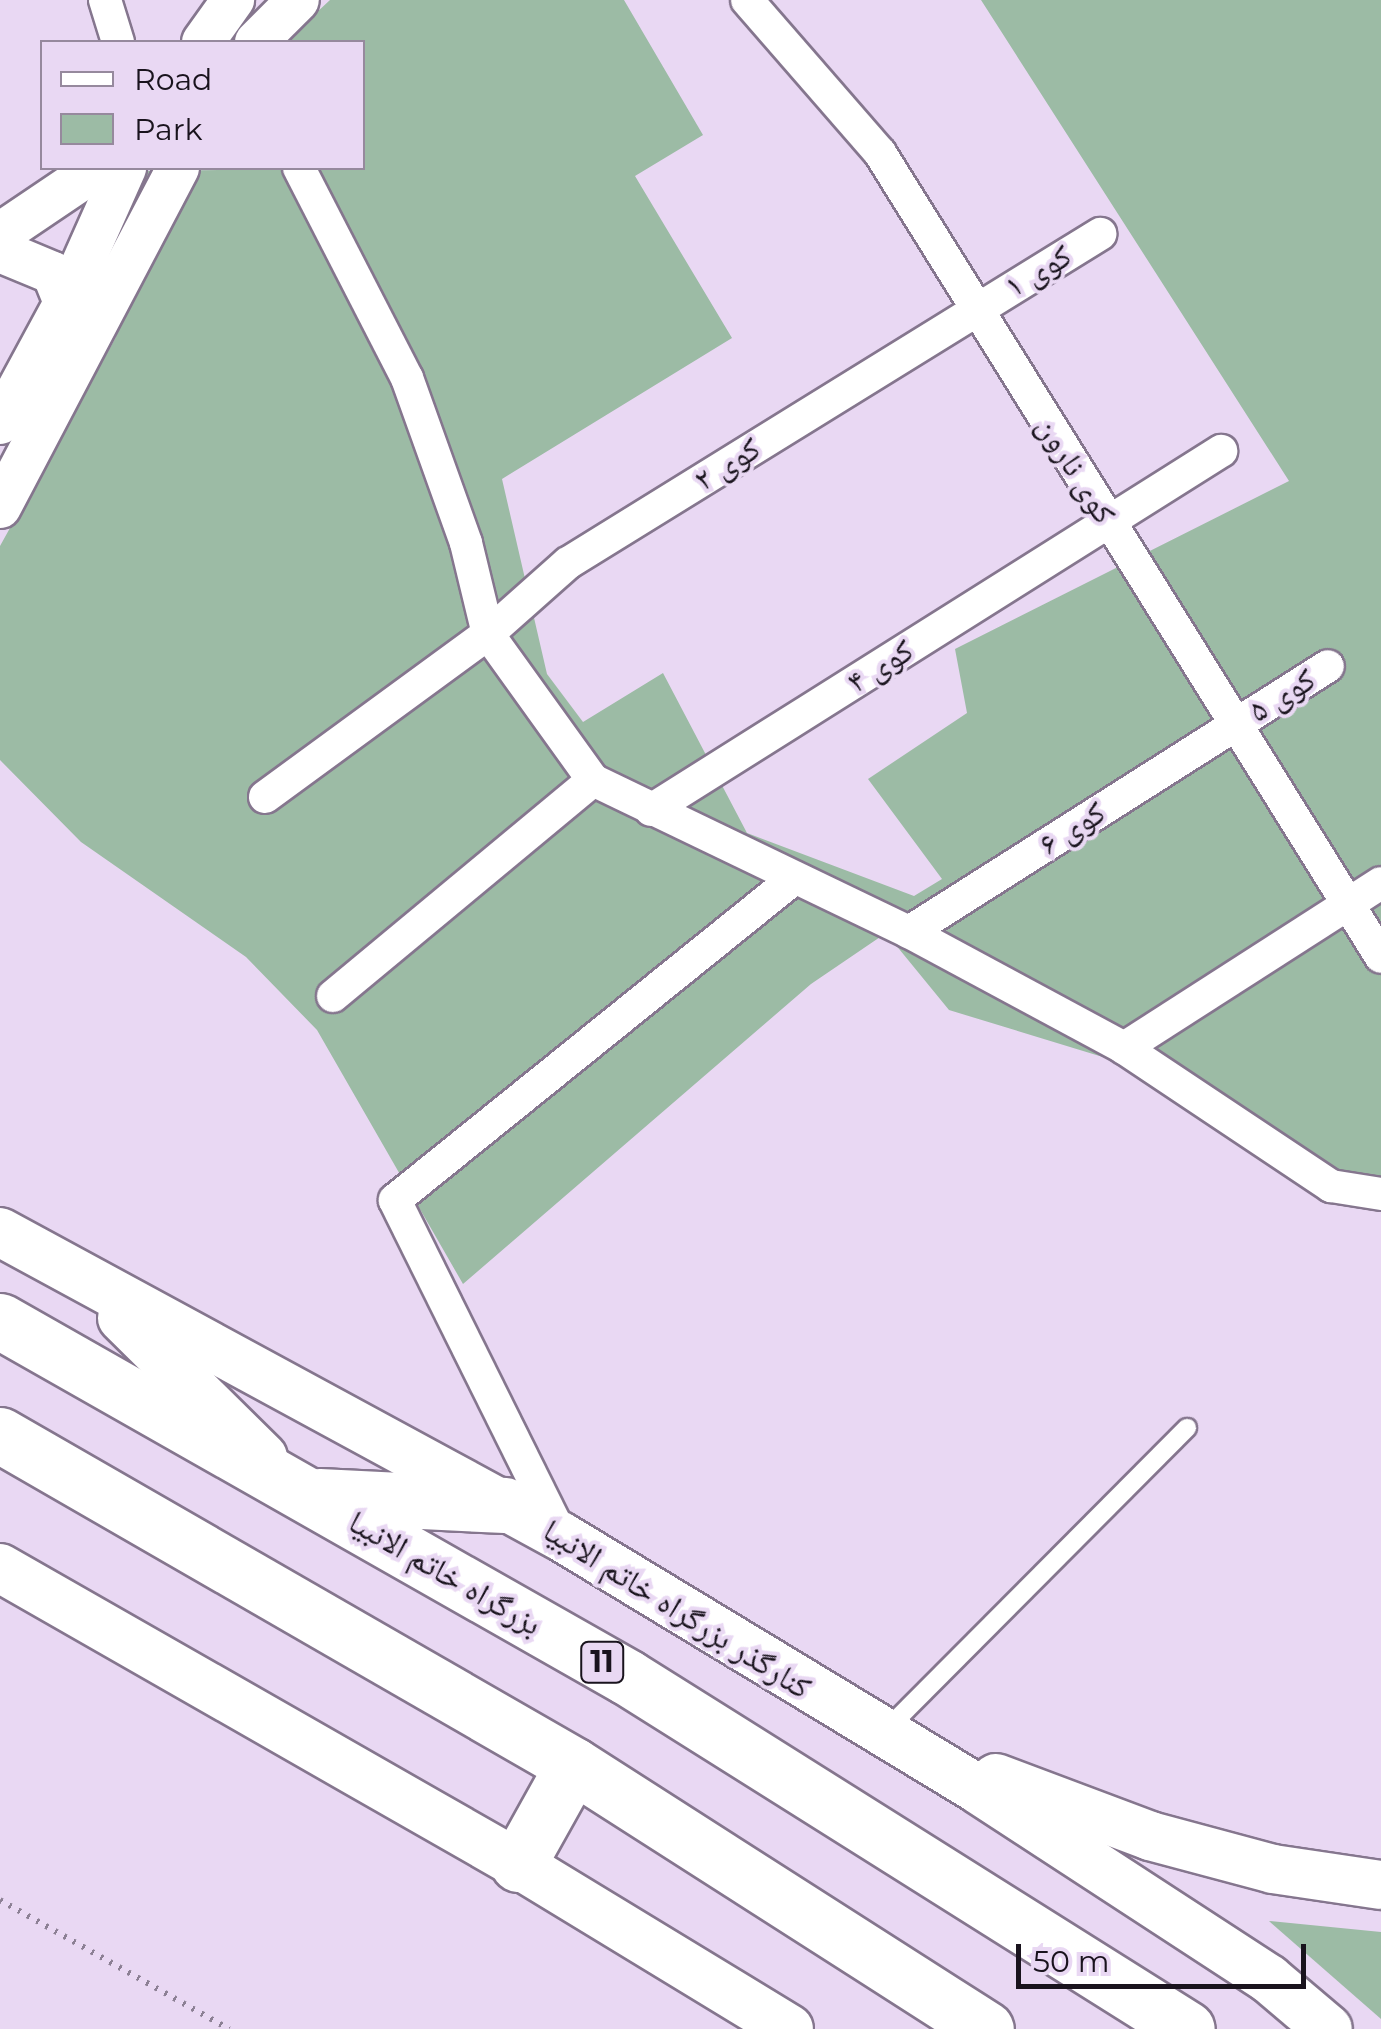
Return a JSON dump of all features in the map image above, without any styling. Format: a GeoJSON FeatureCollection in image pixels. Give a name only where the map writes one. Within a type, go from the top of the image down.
{"type":"FeatureCollection","features":[{"type":"Feature","properties":{"kind":"highway","name":"بزرگراه خاتم الانبیا"},"geometry":{"type":"LineString","coordinates":[[0,1322],[628,1676],[1188,2029]]}},
{"type":"Feature","properties":{"kind":"highway"},"geometry":{"type":"LineString","coordinates":[[0,1434],[572,1765],[986,2029]]}},
{"type":"Feature","properties":{"kind":"highway"},"geometry":{"type":"LineString","coordinates":[[302,1492],[506,1505]]}},
{"type":"Feature","properties":{"kind":"highway"},"geometry":{"type":"LineString","coordinates":[[518,1864],[572,1765]]}},
{"type":"Feature","properties":{"kind":"main road","name":"کنارگذر بزرگراه خاتم الانبیا"},"geometry":{"type":"LineString","coordinates":[[0,1232],[86,1283],[562,1536],[979,1790],[1269,1979],[1328,2029]]}},
{"type":"Feature","properties":{"kind":"main road"},"geometry":{"type":"LineString","coordinates":[[86,1283],[302,1492]]}},
{"type":"Feature","properties":{"kind":"main road"},"geometry":{"type":"LineString","coordinates":[[0,1568],[518,1864],[789,2029]]}},
{"type":"Feature","properties":{"kind":"main road"},"geometry":{"type":"LineString","coordinates":[[882,1734],[1150,1836],[1273,1868],[1381,1885]]}},
{"type":"Feature","properties":{"kind":"street"},"geometry":{"type":"LineString","coordinates":[[105,0],[117,40]]}},
{"type":"Feature","properties":{"kind":"street"},"geometry":{"type":"LineString","coordinates":[[204,40],[233,0]]}},
{"type":"Feature","properties":{"kind":"street"},"geometry":{"type":"LineString","coordinates":[[258,40],[298,0]]}},
{"type":"Feature","properties":{"kind":"street","name":"کوی نارون"},"geometry":{"type":"LineString","coordinates":[[748,0],[880,152],[1381,957]]}},
{"type":"Feature","properties":{"kind":"street"},"geometry":{"type":"LineString","coordinates":[[0,234],[95,170]]}},
{"type":"Feature","properties":{"kind":"street"},"geometry":{"type":"LineString","coordinates":[[0,423],[64,303],[124,170]]}},
{"type":"Feature","properties":{"kind":"street"},"geometry":{"type":"LineString","coordinates":[[0,507],[177,170]]}},
{"type":"Feature","properties":{"kind":"street"},"geometry":{"type":"LineString","coordinates":[[300,170],[406,378],[466,543],[488,634],[593,780],[792,880],[909,932],[1124,1048],[1331,1186],[1381,1194]]}},
{"type":"Feature","properties":{"kind":"street","name":"کوی ۱"},"geometry":{"type":"LineString","coordinates":[[977,308],[1100,234]]}},
{"type":"Feature","properties":{"kind":"street"},"geometry":{"type":"LineString","coordinates":[[0,251],[52,273],[64,303]]}},
{"type":"Feature","properties":{"kind":"street","name":"کوی ۲"},"geometry":{"type":"LineString","coordinates":[[265,797],[488,634],[568,563],[977,308]]}},
{"type":"Feature","properties":{"kind":"street","name":"کوی ۴"},"geometry":{"type":"LineString","coordinates":[[651,810],[1221,451]]}},
{"type":"Feature","properties":{"kind":"street","name":"کوی ۵"},"geometry":{"type":"LineString","coordinates":[[1235,725],[1328,666]]}},
{"type":"Feature","properties":{"kind":"street","name":"کوی ۶"},"geometry":{"type":"LineString","coordinates":[[909,932],[1235,725]]}},
{"type":"Feature","properties":{"kind":"street"},"geometry":{"type":"LineString","coordinates":[[333,996],[593,780]]}},
{"type":"Feature","properties":{"kind":"street"},"geometry":{"type":"LineString","coordinates":[[562,1536],[394,1200],[792,880]]}},
{"type":"Feature","properties":{"kind":"street"},"geometry":{"type":"LineString","coordinates":[[1124,1048],[1381,883]]}},
{"type":"Feature","properties":{"kind":"lane"},"geometry":{"type":"LineString","coordinates":[[882,1734],[1187,1428]]}},
{"type":"Feature","properties":{"kind":"path"},"geometry":{"type":"LineString","coordinates":[[0,1900],[230,2029]]}},
{"type":"Feature","properties":{"kind":"green space"},"geometry":{"type":"Polygon","coordinates":[[[330,0],[624,0],[703,135],[635,176],[732,338],[502,479],[547,674],[583,722],[663,673],[747,833],[914,896],[942,879],[868,779],[967,713],[955,649],[1289,481],[981,0],[1381,0],[1381,1212],[1321,1191],[1129,1065],[949,1010],[886,933],[811,984],[463,1284],[317,1030],[246,957],[81,842],[0,760],[0,546],[116,337],[127,218],[144,171],[365,170],[365,40],[287,40],[330,0]]]}},
{"type":"Feature","properties":{"kind":"green space"},"geometry":{"type":"Polygon","coordinates":[[[1269,1921],[1381,1932],[1381,2019],[1269,1921]]]}}]}
